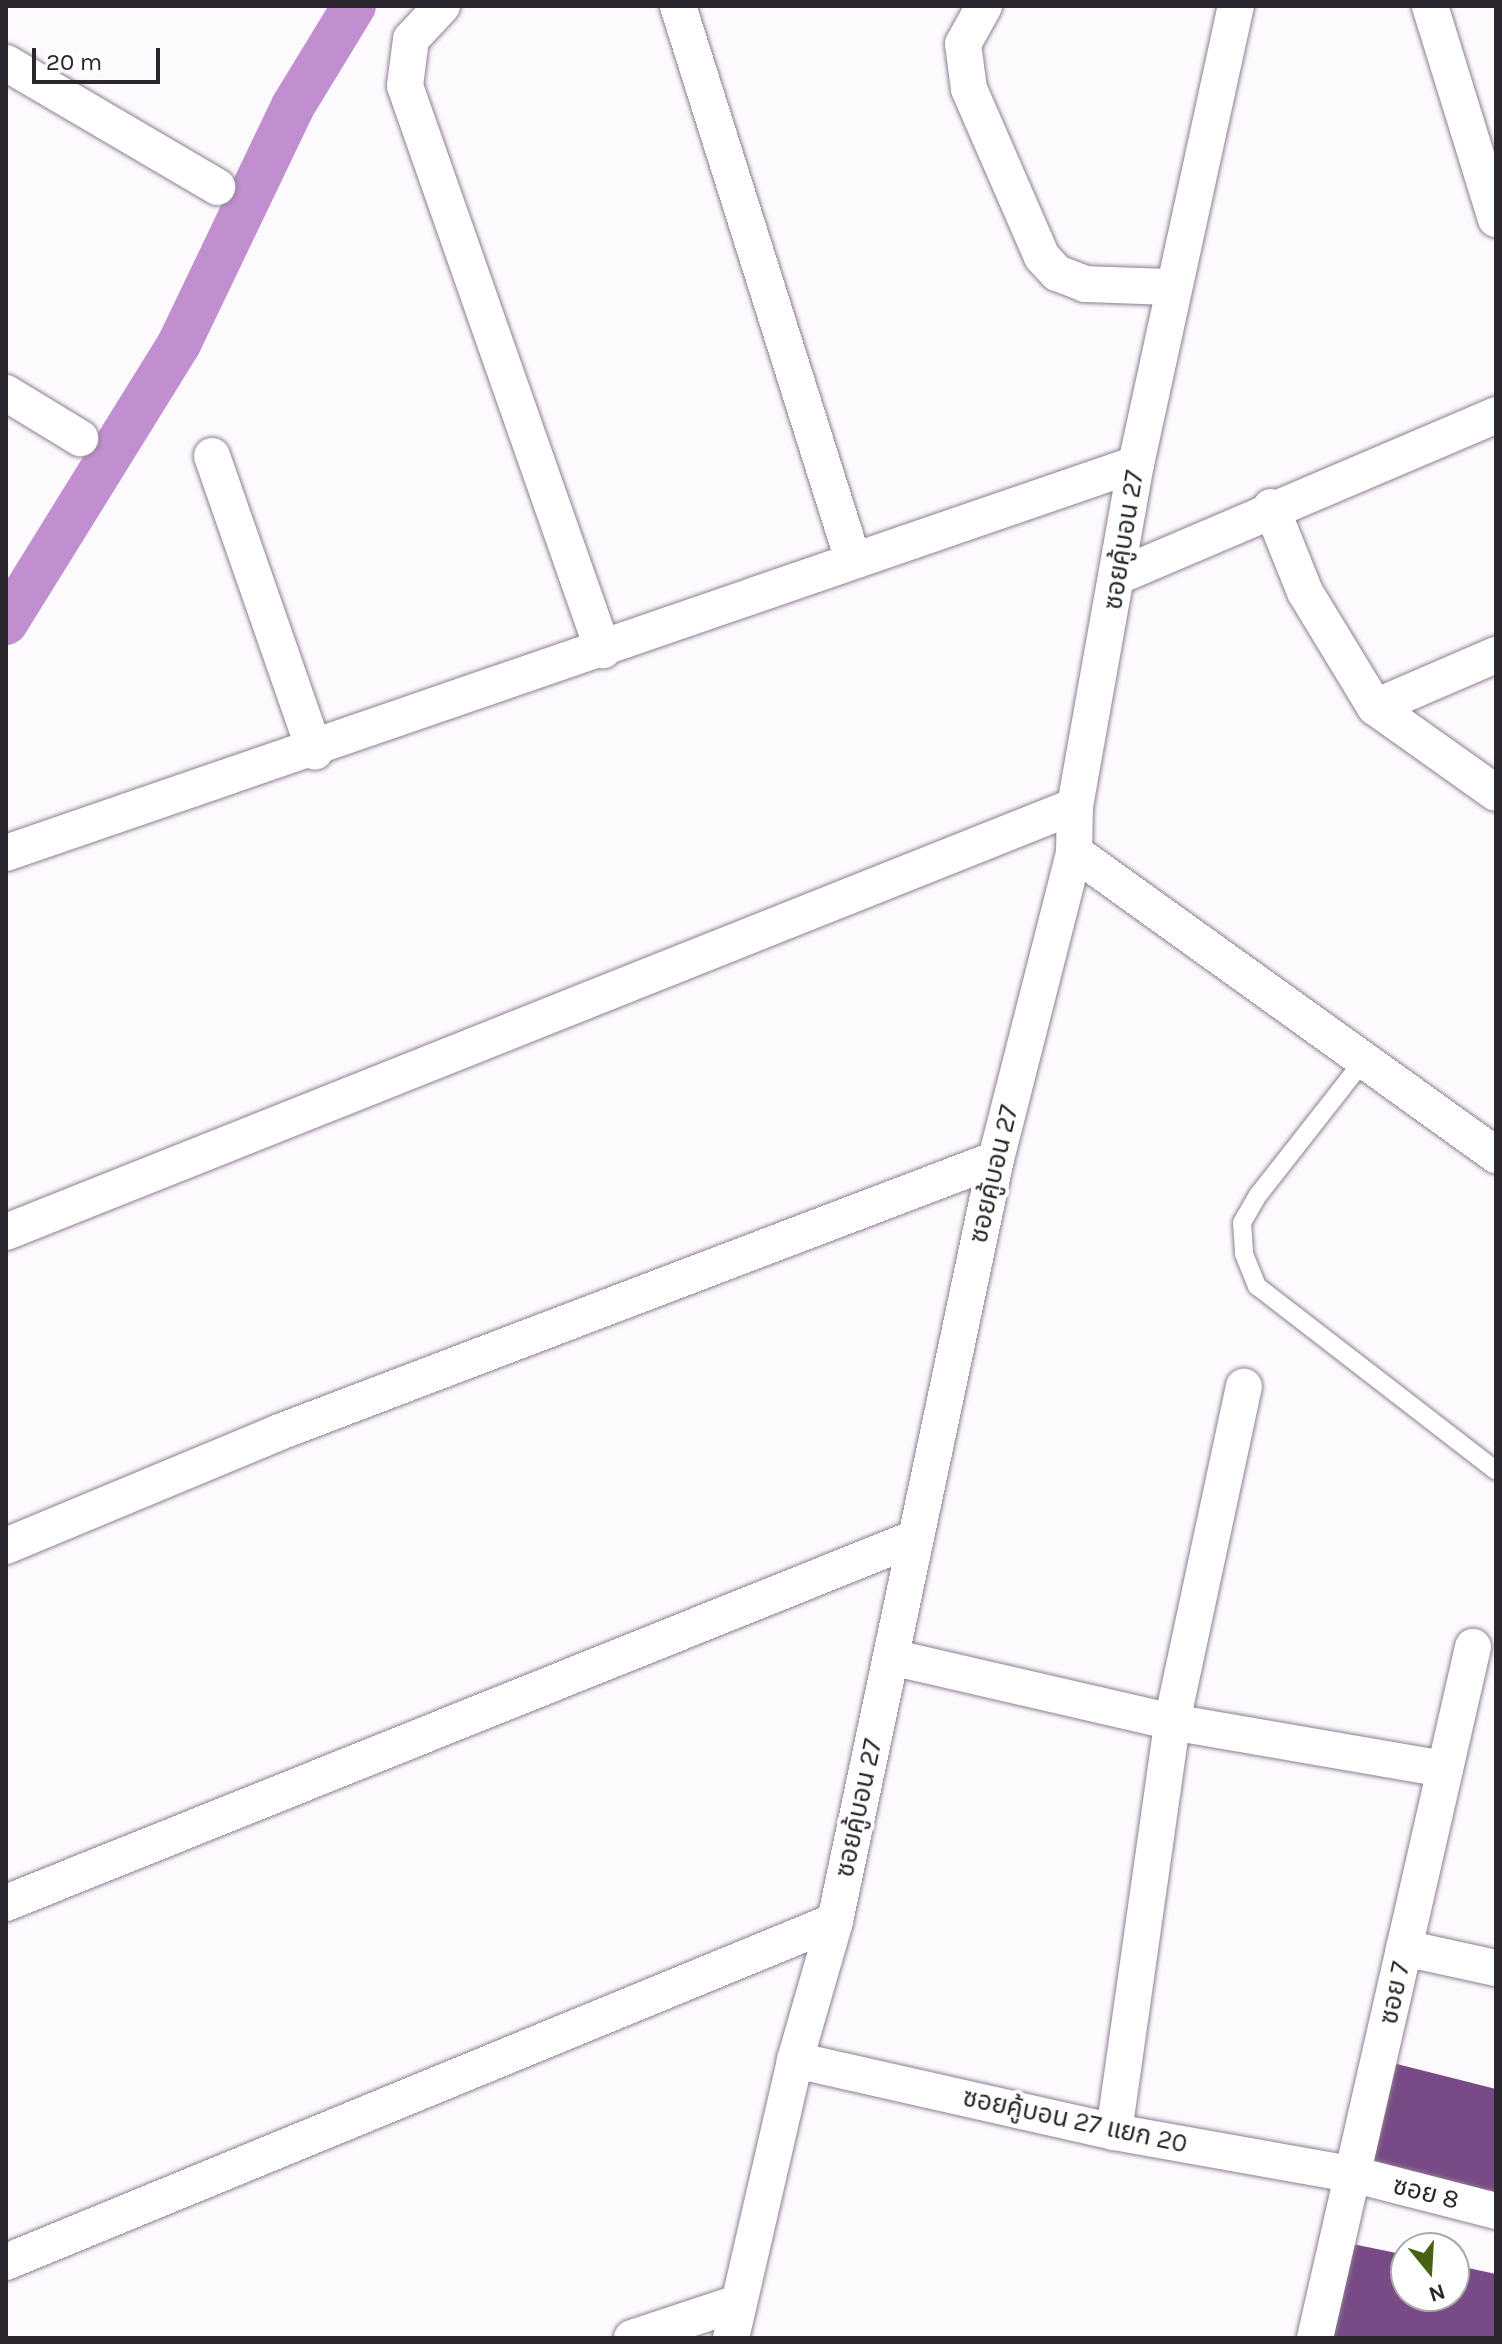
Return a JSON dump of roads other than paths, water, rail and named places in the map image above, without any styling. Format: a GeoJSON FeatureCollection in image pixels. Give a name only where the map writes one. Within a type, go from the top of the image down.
{"type":"FeatureCollection","features":[{"type":"Feature","properties":{"kind":"street"},"geometry":{"type":"LineString","coordinates":[[442,6],[411,39],[405,86],[603,650]]}},
{"type":"Feature","properties":{"kind":"street"},"geometry":{"type":"LineString","coordinates":[[678,6],[853,560]]}},
{"type":"Feature","properties":{"kind":"street"},"geometry":{"type":"LineString","coordinates":[[984,6],[963,44],[969,89],[1042,257],[1085,284],[1172,287]]}},
{"type":"Feature","properties":{"kind":"street","name":"ซอยคู้บอน 27"},"geometry":{"type":"LineString","coordinates":[[731,2338],[795,2060],[835,1921],[996,1159],[1074,852],[1075,806],[1119,576],[1136,464],[1172,287],[1236,6]]}},
{"type":"Feature","properties":{"kind":"street"},"geometry":{"type":"LineString","coordinates":[[1430,6],[1496,219]]}},
{"type":"Feature","properties":{"kind":"street"},"geometry":{"type":"LineString","coordinates":[[6,63],[217,187]]}},
{"type":"Feature","properties":{"kind":"street"},"geometry":{"type":"LineString","coordinates":[[6,393],[80,438]]}},
{"type":"Feature","properties":{"kind":"street"},"geometry":{"type":"LineString","coordinates":[[1119,576],[1271,507],[1496,415]]}},
{"type":"Feature","properties":{"kind":"street"},"geometry":{"type":"LineString","coordinates":[[212,456],[315,752]]}},
{"type":"Feature","properties":{"kind":"street"},"geometry":{"type":"LineString","coordinates":[[6,853],[315,752],[853,560],[1136,464]]}},
{"type":"Feature","properties":{"kind":"street"},"geometry":{"type":"LineString","coordinates":[[1271,507],[1305,592],[1375,707],[1496,793]]}},
{"type":"Feature","properties":{"kind":"street"},"geometry":{"type":"LineString","coordinates":[[1375,707],[1496,655]]}},
{"type":"Feature","properties":{"kind":"street"},"geometry":{"type":"LineString","coordinates":[[6,1232],[1075,806]]}},
{"type":"Feature","properties":{"kind":"street"},"geometry":{"type":"LineString","coordinates":[[1074,852],[1496,1155]]}},
{"type":"Feature","properties":{"kind":"street"},"geometry":{"type":"LineString","coordinates":[[6,1546],[277,1433],[996,1159]]}},
{"type":"Feature","properties":{"kind":"street"},"geometry":{"type":"LineString","coordinates":[[1114,2132],[1172,1722],[1244,1387]]}},
{"type":"Feature","properties":{"kind":"street"},"geometry":{"type":"LineString","coordinates":[[6,1903],[915,1538]]}},
{"type":"Feature","properties":{"kind":"street","name":"ซอย 7"},"geometry":{"type":"LineString","coordinates":[[1315,2338],[1356,2175],[1473,1647]]}},
{"type":"Feature","properties":{"kind":"street"},"geometry":{"type":"LineString","coordinates":[[891,1657],[1172,1722],[1445,1769]]}},
{"type":"Feature","properties":{"kind":"street"},"geometry":{"type":"LineString","coordinates":[[6,2262],[835,1921]]}},
{"type":"Feature","properties":{"kind":"street"},"geometry":{"type":"LineString","coordinates":[[1404,1948],[1496,1968]]}},
{"type":"Feature","properties":{"kind":"street","name":"ซอยคู้บอน 27 แยก 20"},"geometry":{"type":"LineString","coordinates":[[795,2060],[1114,2132],[1356,2175]]}},
{"type":"Feature","properties":{"kind":"street","name":"ซอย 8"},"geometry":{"type":"LineString","coordinates":[[1356,2175],[1496,2211]]}},
{"type":"Feature","properties":{"kind":"street"},"geometry":{"type":"LineString","coordinates":[[632,2338],[738,2303]]}},
{"type":"Feature","properties":{"kind":"lane"},"geometry":{"type":"LineString","coordinates":[[1364,1060],[1258,1195],[1242,1223],[1244,1254],[1257,1286],[1496,1471]]}},
{"type":"Feature","properties":{"kind":"waterway"},"geometry":{"type":"LineString","coordinates":[[6,623],[179,344],[293,106],[354,6]]}}]}
